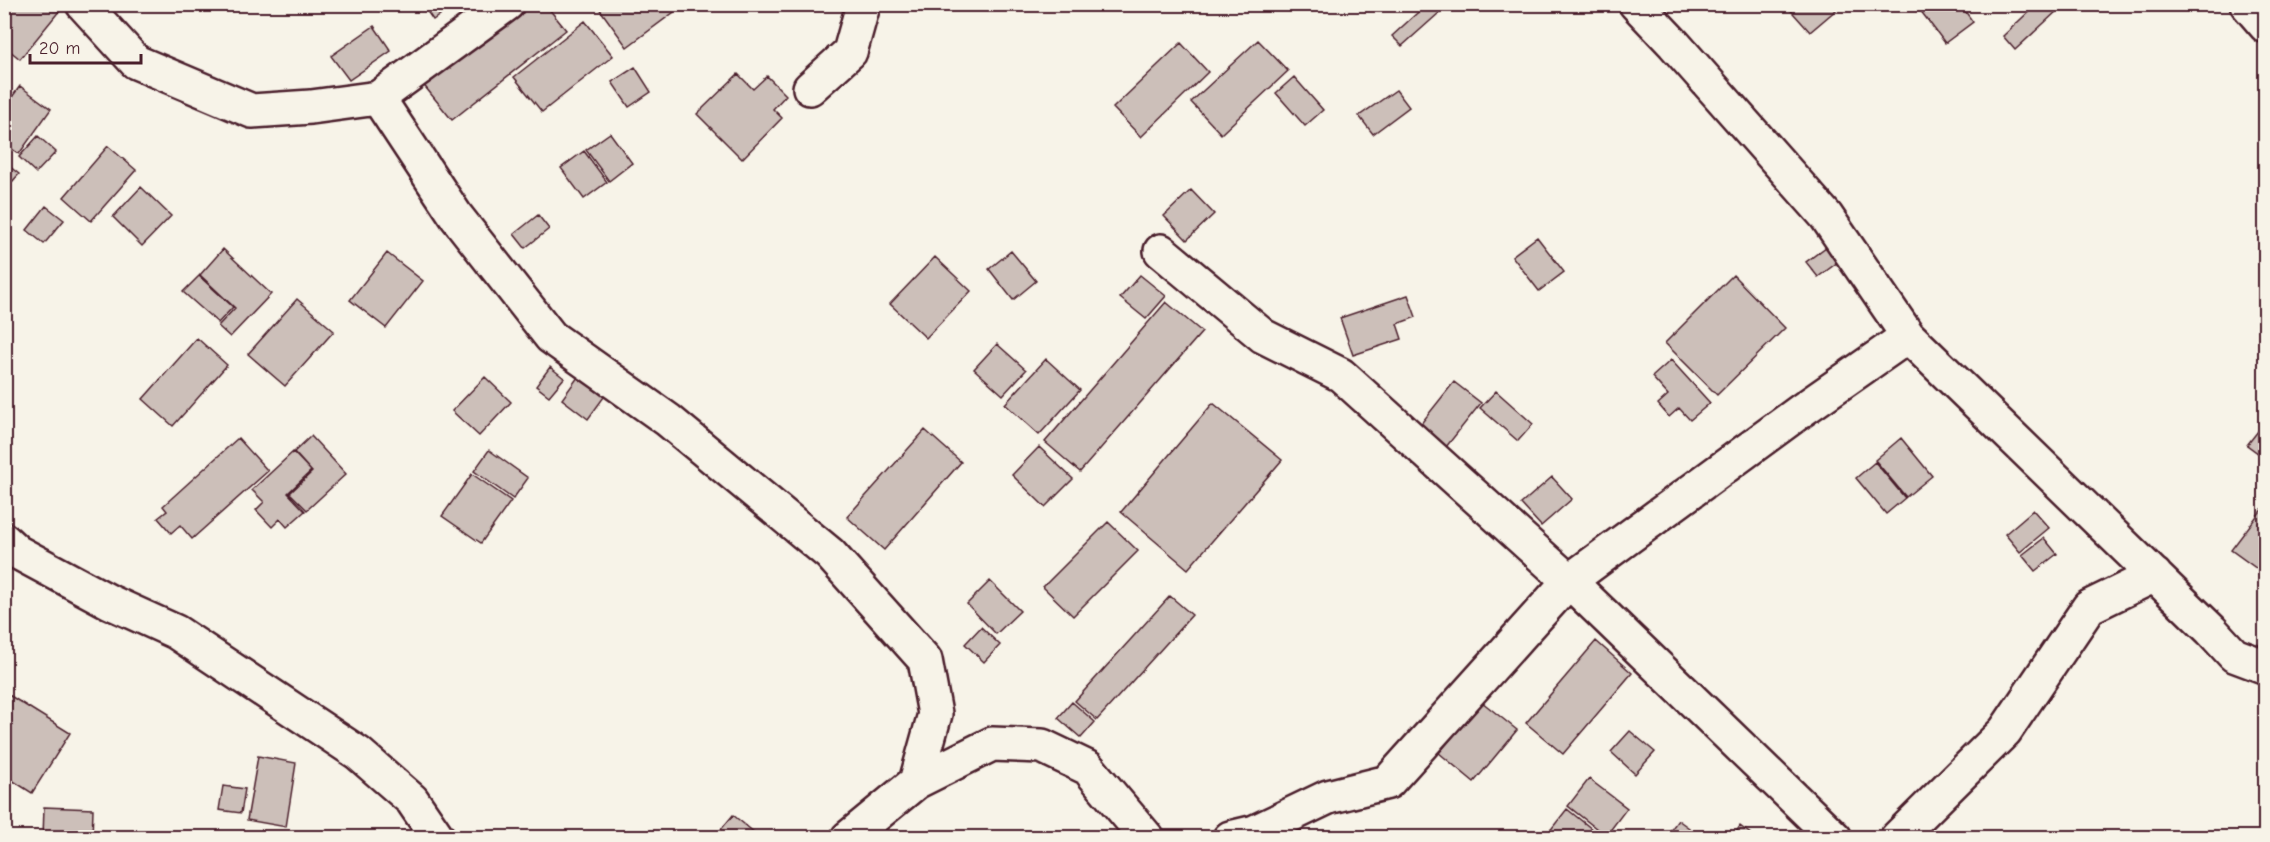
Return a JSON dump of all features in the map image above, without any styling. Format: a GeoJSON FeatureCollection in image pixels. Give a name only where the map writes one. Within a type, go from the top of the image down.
{"type":"FeatureCollection","features":[{"type":"Feature","properties":{"kind":"street"},"geometry":{"type":"LineString","coordinates":[[83,4],[136,62],[252,111],[311,107],[378,98],[507,4]]}},
{"type":"Feature","properties":{"kind":"street"},"geometry":{"type":"LineString","coordinates":[[810,88],[850,52],[862,9],[861,4]]}},
{"type":"Feature","properties":{"kind":"street"},"geometry":{"type":"LineString","coordinates":[[1636,4],[1826,216],[1908,336],[2155,575],[2234,655],[2265,668]]}},
{"type":"Feature","properties":{"kind":"street"},"geometry":{"type":"LineString","coordinates":[[2247,4],[2265,26]]}},
{"type":"Feature","properties":{"kind":"street"},"geometry":{"type":"LineString","coordinates":[[378,98],[456,216],[551,337],[668,420],[830,554],[925,660],[935,714],[916,782]]}},
{"type":"Feature","properties":{"kind":"street"},"geometry":{"type":"LineString","coordinates":[[1161,251],[1263,336],[1341,375],[1569,581],[1835,837]]}},
{"type":"Feature","properties":{"kind":"street"},"geometry":{"type":"LineString","coordinates":[[1230,837],[1255,832],[1328,797],[1388,782],[1569,581],[1802,410],[1908,336]]}},
{"type":"Feature","properties":{"kind":"street"},"geometry":{"type":"LineString","coordinates":[[4,540],[27,558],[111,602],[176,632],[358,753],[411,800],[438,837]]}},
{"type":"Feature","properties":{"kind":"street"},"geometry":{"type":"LineString","coordinates":[[1897,837],[2006,731],[2089,607],[2155,575]]}},
{"type":"Feature","properties":{"kind":"street"},"geometry":{"type":"LineString","coordinates":[[849,837],[916,782],[992,744],[1042,746],[1088,768],[1147,837]]}},
{"type":"Feature","properties":{"kind":"building"},"geometry":{"type":"Polygon","coordinates":[[[4,4],[65,4],[20,59],[4,46],[4,4]]]}},
{"type":"Feature","properties":{"kind":"building"},"geometry":{"type":"Polygon","coordinates":[[[422,4],[455,4],[433,20],[422,4]]]}},
{"type":"Feature","properties":{"kind":"building"},"geometry":{"type":"Polygon","coordinates":[[[522,4],[545,4],[566,30],[452,120],[422,83],[522,4]]]}},
{"type":"Feature","properties":{"kind":"building"},"geometry":{"type":"Polygon","coordinates":[[[596,4],[668,4],[674,12],[627,47],[596,4]]]}},
{"type":"Feature","properties":{"kind":"building"},"geometry":{"type":"Polygon","coordinates":[[[1427,4],[1448,5],[1402,46],[1392,36],[1427,4]]]}},
{"type":"Feature","properties":{"kind":"building"},"geometry":{"type":"Polygon","coordinates":[[[1785,4],[1843,4],[1810,32],[1785,4]]]}},
{"type":"Feature","properties":{"kind":"building"},"geometry":{"type":"Polygon","coordinates":[[[1919,4],[1960,4],[1973,22],[1945,43],[1917,6],[1919,4]]]}},
{"type":"Feature","properties":{"kind":"building"},"geometry":{"type":"Polygon","coordinates":[[[2037,4],[2051,4],[2057,11],[2015,50],[2003,36],[2037,4]]]}},
{"type":"Feature","properties":{"kind":"building"},"geometry":{"type":"Polygon","coordinates":[[[585,21],[613,56],[542,112],[514,77],[585,21]]]}},
{"type":"Feature","properties":{"kind":"building"},"geometry":{"type":"Polygon","coordinates":[[[374,26],[391,51],[349,80],[331,56],[374,26]]]}},
{"type":"Feature","properties":{"kind":"building"},"geometry":{"type":"Polygon","coordinates":[[[1258,40],[1288,71],[1221,134],[1191,102],[1258,40]]]}},
{"type":"Feature","properties":{"kind":"building"},"geometry":{"type":"Polygon","coordinates":[[[1181,43],[1208,72],[1141,137],[1113,108],[1181,43]]]}},
{"type":"Feature","properties":{"kind":"building"},"geometry":{"type":"Polygon","coordinates":[[[635,67],[651,92],[629,107],[612,82],[635,67]]]}},
{"type":"Feature","properties":{"kind":"building"},"geometry":{"type":"Polygon","coordinates":[[[738,74],[753,89],[767,76],[786,95],[773,109],[782,118],[742,159],[697,114],[738,74]]]}},
{"type":"Feature","properties":{"kind":"building"},"geometry":{"type":"Polygon","coordinates":[[[1294,77],[1323,110],[1305,126],[1276,93],[1294,77]]]}},
{"type":"Feature","properties":{"kind":"building"},"geometry":{"type":"Polygon","coordinates":[[[20,86],[51,109],[19,154],[4,143],[4,108],[20,86]]]}},
{"type":"Feature","properties":{"kind":"building"},"geometry":{"type":"Polygon","coordinates":[[[1396,90],[1409,107],[1373,134],[1359,116],[1396,90]]]}},
{"type":"Feature","properties":{"kind":"building"},"geometry":{"type":"Polygon","coordinates":[[[610,133],[632,163],[609,181],[586,150],[610,133]]]}},
{"type":"Feature","properties":{"kind":"building"},"geometry":{"type":"Polygon","coordinates":[[[38,136],[56,152],[36,173],[19,157],[38,136]]]}},
{"type":"Feature","properties":{"kind":"building"},"geometry":{"type":"Polygon","coordinates":[[[108,146],[136,170],[91,221],[64,197],[108,146]]]}},
{"type":"Feature","properties":{"kind":"building"},"geometry":{"type":"Polygon","coordinates":[[[584,151],[607,182],[584,199],[561,168],[584,151]]]}},
{"type":"Feature","properties":{"kind":"building"},"geometry":{"type":"Polygon","coordinates":[[[4,162],[19,174],[4,191],[4,162]]]}},
{"type":"Feature","properties":{"kind":"building"},"geometry":{"type":"Polygon","coordinates":[[[141,187],[171,216],[142,246],[113,217],[141,187]]]}},
{"type":"Feature","properties":{"kind":"building"},"geometry":{"type":"Polygon","coordinates":[[[1191,190],[1214,214],[1187,240],[1164,216],[1191,190]]]}},
{"type":"Feature","properties":{"kind":"building"},"geometry":{"type":"Polygon","coordinates":[[[46,206],[64,220],[44,244],[27,230],[46,206]]]}},
{"type":"Feature","properties":{"kind":"building"},"geometry":{"type":"Polygon","coordinates":[[[538,215],[549,229],[525,248],[514,234],[538,215]]]}},
{"type":"Feature","properties":{"kind":"building"},"geometry":{"type":"Polygon","coordinates":[[[1537,237],[1564,272],[1539,291],[1512,256],[1537,237]]]}},
{"type":"Feature","properties":{"kind":"building"},"geometry":{"type":"Polygon","coordinates":[[[1834,241],[1846,256],[1818,277],[1806,262],[1834,241]]]}},
{"type":"Feature","properties":{"kind":"building"},"geometry":{"type":"Polygon","coordinates":[[[223,249],[271,294],[230,337],[218,326],[235,308],[200,275],[223,249]]]}},
{"type":"Feature","properties":{"kind":"building"},"geometry":{"type":"Polygon","coordinates":[[[1011,251],[1036,281],[1013,300],[989,269],[1011,251]]]}},
{"type":"Feature","properties":{"kind":"building"},"geometry":{"type":"Polygon","coordinates":[[[387,253],[423,281],[386,328],[350,300],[387,253]]]}},
{"type":"Feature","properties":{"kind":"building"},"geometry":{"type":"Polygon","coordinates":[[[935,257],[971,291],[926,338],[890,304],[935,257]]]}},
{"type":"Feature","properties":{"kind":"building"},"geometry":{"type":"Polygon","coordinates":[[[1140,275],[1166,296],[1146,319],[1120,298],[1140,275]]]}},
{"type":"Feature","properties":{"kind":"building"},"geometry":{"type":"Polygon","coordinates":[[[1733,275],[1785,328],[1717,395],[1665,343],[1733,275]]]}},
{"type":"Feature","properties":{"kind":"building"},"geometry":{"type":"Polygon","coordinates":[[[199,276],[233,307],[218,323],[183,292],[199,276]]]}},
{"type":"Feature","properties":{"kind":"building"},"geometry":{"type":"Polygon","coordinates":[[[1408,295],[1416,317],[1397,324],[1402,339],[1353,355],[1340,318],[1408,295]]]}},
{"type":"Feature","properties":{"kind":"building"},"geometry":{"type":"Polygon","coordinates":[[[297,299],[334,331],[285,386],[248,354],[297,299]]]}},
{"type":"Feature","properties":{"kind":"building"},"geometry":{"type":"Polygon","coordinates":[[[1166,302],[1202,332],[1080,472],[1045,442],[1166,302]]]}},
{"type":"Feature","properties":{"kind":"building"},"geometry":{"type":"Polygon","coordinates":[[[197,338],[227,365],[173,426],[143,399],[197,338]]]}},
{"type":"Feature","properties":{"kind":"building"},"geometry":{"type":"Polygon","coordinates":[[[997,344],[1026,370],[1003,395],[974,369],[997,344]]]}},
{"type":"Feature","properties":{"kind":"building"},"geometry":{"type":"Polygon","coordinates":[[[1046,359],[1080,390],[1039,435],[1005,404],[1046,359]]]}},
{"type":"Feature","properties":{"kind":"building"},"geometry":{"type":"Polygon","coordinates":[[[1671,360],[1710,403],[1690,420],[1679,408],[1669,417],[1658,404],[1668,395],[1652,377],[1671,360]]]}},
{"type":"Feature","properties":{"kind":"building"},"geometry":{"type":"Polygon","coordinates":[[[550,367],[564,378],[549,396],[536,386],[550,367]]]}},
{"type":"Feature","properties":{"kind":"building"},"geometry":{"type":"Polygon","coordinates":[[[485,377],[511,402],[479,436],[452,411],[485,377]]]}},
{"type":"Feature","properties":{"kind":"building"},"geometry":{"type":"Polygon","coordinates":[[[578,377],[604,397],[588,419],[562,399],[578,377]]]}},
{"type":"Feature","properties":{"kind":"building"},"geometry":{"type":"Polygon","coordinates":[[[1454,382],[1481,403],[1442,452],[1415,431],[1454,382]]]}},
{"type":"Feature","properties":{"kind":"building"},"geometry":{"type":"Polygon","coordinates":[[[1496,391],[1533,424],[1518,441],[1480,408],[1496,391]]]}},
{"type":"Feature","properties":{"kind":"building"},"geometry":{"type":"Polygon","coordinates":[[[1213,403],[1282,460],[1188,569],[1121,512],[1213,403]]]}},
{"type":"Feature","properties":{"kind":"building"},"geometry":{"type":"Polygon","coordinates":[[[2266,421],[2266,459],[2247,445],[2266,421]]]}},
{"type":"Feature","properties":{"kind":"building"},"geometry":{"type":"Polygon","coordinates":[[[925,430],[961,462],[884,550],[847,517],[925,430]]]}},
{"type":"Feature","properties":{"kind":"building"},"geometry":{"type":"Polygon","coordinates":[[[311,436],[346,474],[307,510],[290,493],[312,472],[294,452],[311,436]]]}},
{"type":"Feature","properties":{"kind":"building"},"geometry":{"type":"Polygon","coordinates":[[[238,438],[268,471],[192,539],[180,525],[171,533],[158,518],[167,511],[163,506],[238,438]]]}},
{"type":"Feature","properties":{"kind":"building"},"geometry":{"type":"Polygon","coordinates":[[[1901,438],[1932,476],[1906,497],[1875,460],[1901,438]]]}},
{"type":"Feature","properties":{"kind":"building"},"geometry":{"type":"Polygon","coordinates":[[[1039,447],[1073,479],[1045,507],[1012,475],[1039,447]]]}},
{"type":"Feature","properties":{"kind":"building"},"geometry":{"type":"Polygon","coordinates":[[[489,450],[528,478],[513,499],[474,471],[489,450]]]}},
{"type":"Feature","properties":{"kind":"building"},"geometry":{"type":"Polygon","coordinates":[[[293,452],[311,471],[288,493],[305,511],[287,527],[280,519],[272,527],[256,510],[264,502],[252,490],[293,452]]]}},
{"type":"Feature","properties":{"kind":"building"},"geometry":{"type":"Polygon","coordinates":[[[1875,462],[1905,498],[1886,514],[1856,478],[1875,462]]]}},
{"type":"Feature","properties":{"kind":"building"},"geometry":{"type":"Polygon","coordinates":[[[472,474],[511,501],[481,543],[442,516],[472,474]]]}},
{"type":"Feature","properties":{"kind":"building"},"geometry":{"type":"Polygon","coordinates":[[[1552,477],[1572,499],[1541,526],[1521,504],[1552,477]]]}},
{"type":"Feature","properties":{"kind":"building"},"geometry":{"type":"Polygon","coordinates":[[[2266,504],[2266,564],[2260,571],[2231,550],[2266,504]]]}},
{"type":"Feature","properties":{"kind":"building"},"geometry":{"type":"Polygon","coordinates":[[[2033,510],[2049,528],[2020,552],[2005,534],[2033,510]]]}},
{"type":"Feature","properties":{"kind":"building"},"geometry":{"type":"Polygon","coordinates":[[[1108,522],[1138,551],[1073,616],[1043,587],[1108,522]]]}},
{"type":"Feature","properties":{"kind":"building"},"geometry":{"type":"Polygon","coordinates":[[[2044,538],[2057,554],[2035,571],[2022,555],[2044,538]]]}},
{"type":"Feature","properties":{"kind":"building"},"geometry":{"type":"Polygon","coordinates":[[[990,581],[1020,611],[996,634],[967,604],[990,581]]]}},
{"type":"Feature","properties":{"kind":"building"},"geometry":{"type":"Polygon","coordinates":[[[1170,596],[1192,615],[1097,720],[1075,701],[1170,596]]]}},
{"type":"Feature","properties":{"kind":"building"},"geometry":{"type":"Polygon","coordinates":[[[981,627],[1000,645],[984,662],[965,644],[981,627]]]}},
{"type":"Feature","properties":{"kind":"building"},"geometry":{"type":"Polygon","coordinates":[[[1596,641],[1632,673],[1563,754],[1526,723],[1596,641]]]}},
{"type":"Feature","properties":{"kind":"building"},"geometry":{"type":"Polygon","coordinates":[[[4,692],[70,733],[32,793],[4,775],[4,692]]]}},
{"type":"Feature","properties":{"kind":"building"},"geometry":{"type":"Polygon","coordinates":[[[1072,702],[1095,722],[1081,738],[1058,718],[1072,702]]]}},
{"type":"Feature","properties":{"kind":"building"},"geometry":{"type":"Polygon","coordinates":[[[1482,702],[1517,730],[1474,782],[1439,753],[1482,702]]]}},
{"type":"Feature","properties":{"kind":"building"},"geometry":{"type":"Polygon","coordinates":[[[1630,731],[1655,752],[1635,774],[1611,752],[1630,731]]]}},
{"type":"Feature","properties":{"kind":"building"},"geometry":{"type":"Polygon","coordinates":[[[258,756],[296,763],[286,827],[247,820],[258,756]]]}},
{"type":"Feature","properties":{"kind":"building"},"geometry":{"type":"Polygon","coordinates":[[[1589,779],[1627,808],[1606,836],[1568,806],[1589,779]]]}},
{"type":"Feature","properties":{"kind":"building"},"geometry":{"type":"Polygon","coordinates":[[[223,786],[245,789],[241,813],[219,810],[223,786]]]}},
{"type":"Feature","properties":{"kind":"building"},"geometry":{"type":"Polygon","coordinates":[[[44,807],[93,809],[92,838],[43,838],[44,807]]]}},
{"type":"Feature","properties":{"kind":"building"},"geometry":{"type":"Polygon","coordinates":[[[1567,809],[1603,838],[1545,837],[1567,809]]]}},
{"type":"Feature","properties":{"kind":"building"},"geometry":{"type":"Polygon","coordinates":[[[733,815],[761,838],[714,838],[733,815]]]}},
{"type":"Feature","properties":{"kind":"building"},"geometry":{"type":"Polygon","coordinates":[[[1678,820],[1703,838],[1665,838],[1678,820]]]}},
{"type":"Feature","properties":{"kind":"building"},"geometry":{"type":"Polygon","coordinates":[[[1740,826],[1756,838],[1732,838],[1740,826]]]}}]}
